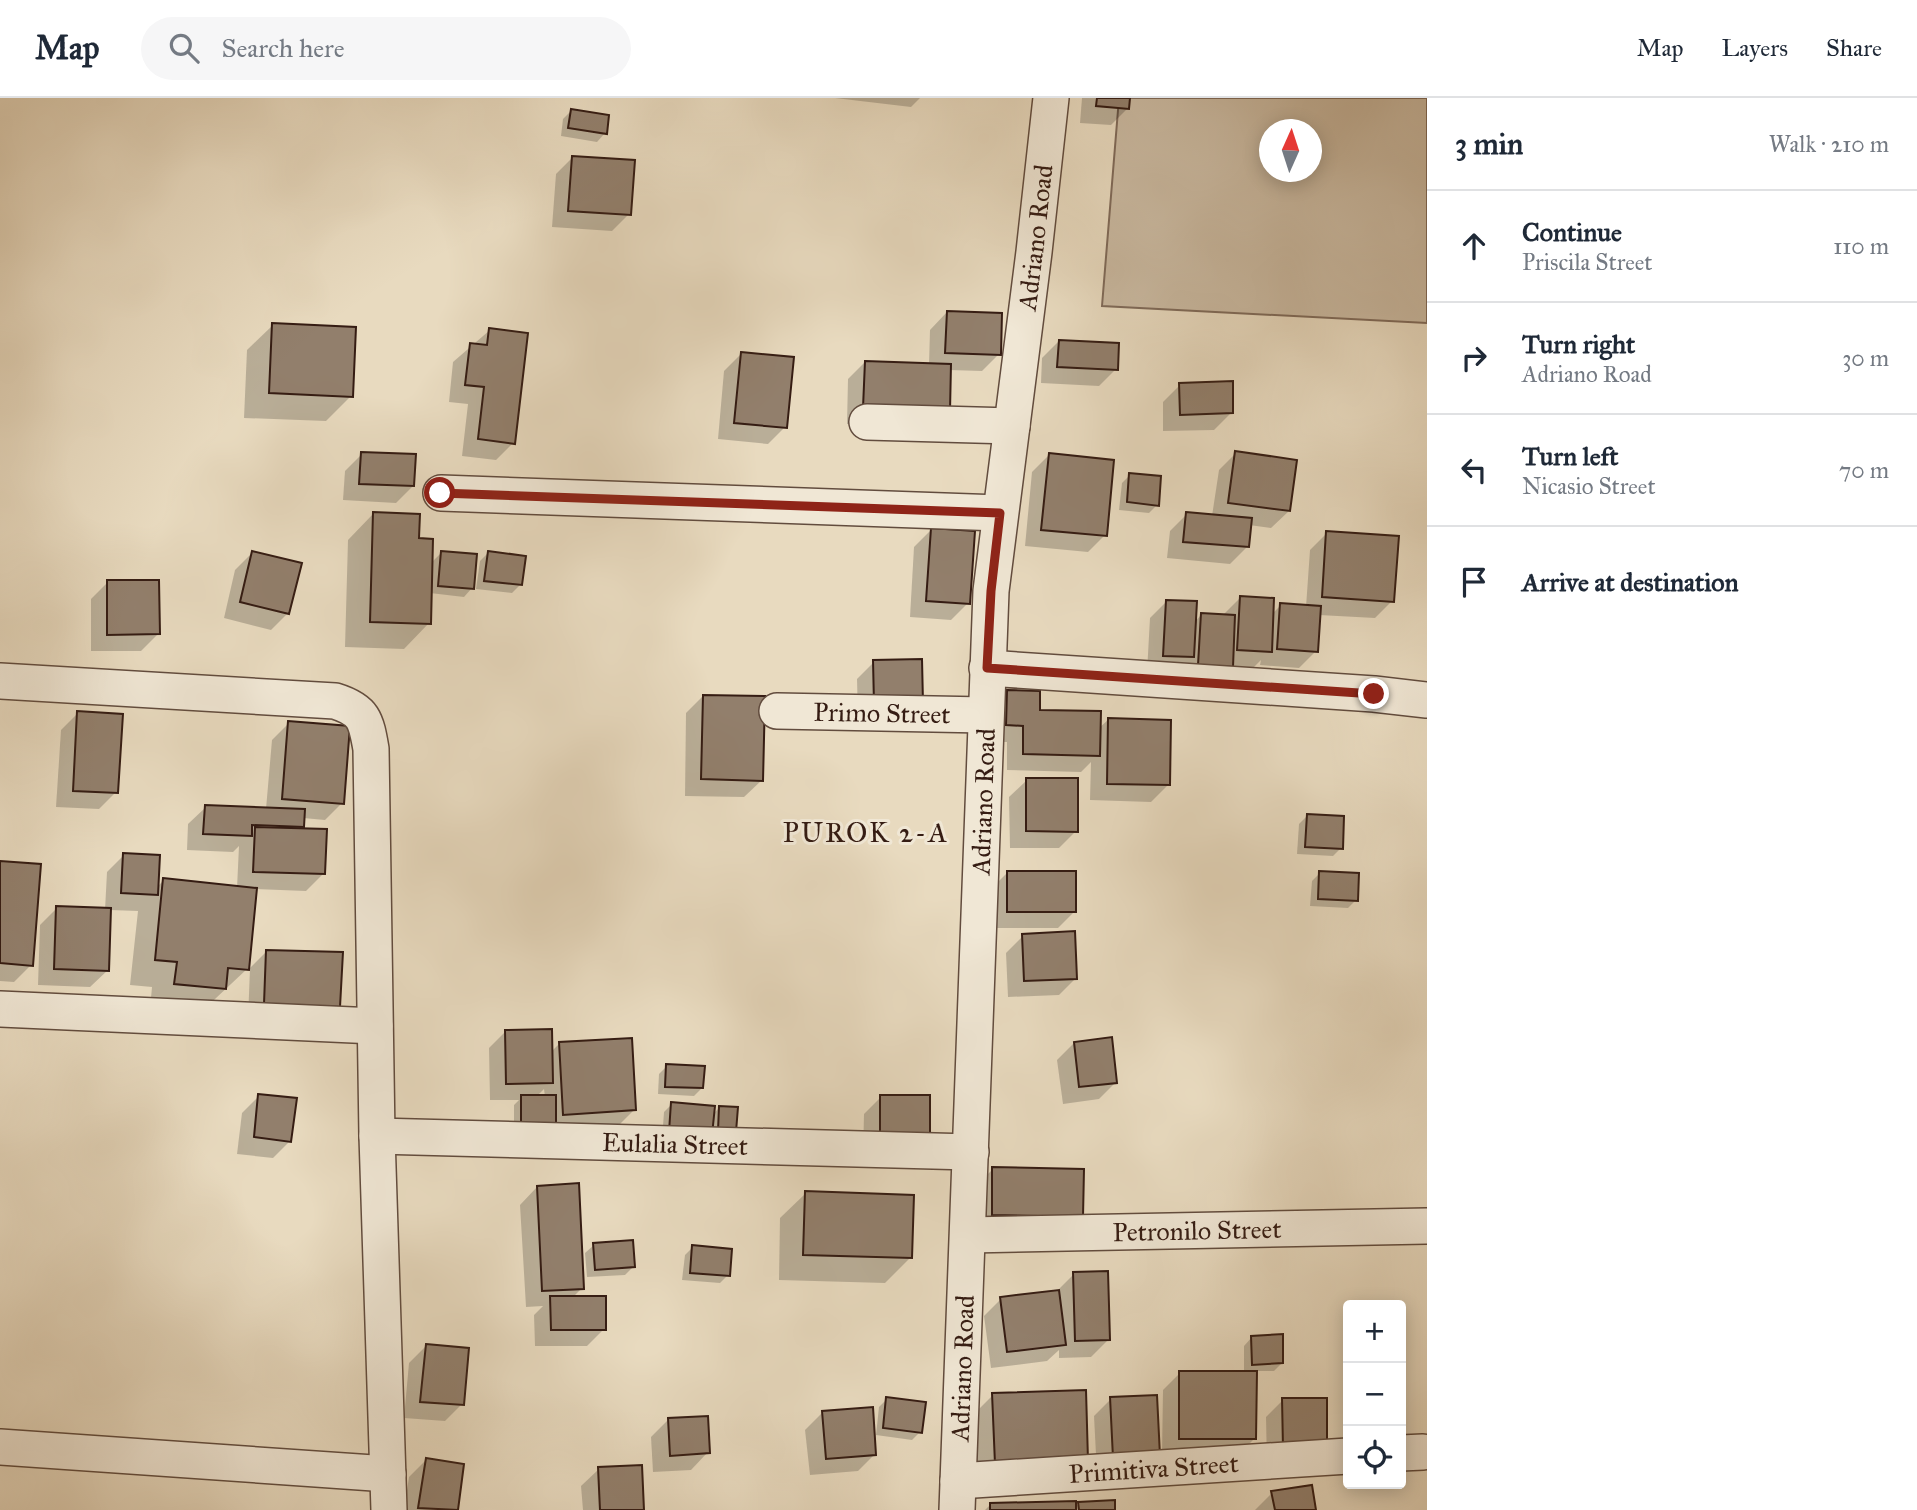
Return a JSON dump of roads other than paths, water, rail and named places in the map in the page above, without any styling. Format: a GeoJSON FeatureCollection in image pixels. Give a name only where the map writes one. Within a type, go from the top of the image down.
{"type":"FeatureCollection","features":[{"type":"Feature","properties":{"kind":"street","name":"Adriano Road"},"geometry":{"type":"LineString","coordinates":[[957,1495],[991,591],[1051,98]]}},
{"type":"Feature","properties":{"kind":"street"},"geometry":{"type":"LineString","coordinates":[[867,422],[1012,426]]}},
{"type":"Feature","properties":{"kind":"street"},"geometry":{"type":"LineString","coordinates":[[440,493],[1000,513]]}},
{"type":"Feature","properties":{"kind":"street"},"geometry":{"type":"LineString","coordinates":[[987,668],[1360,693],[1427,700]]}},
{"type":"Feature","properties":{"kind":"street"},"geometry":{"type":"LineString","coordinates":[[0,681],[335,701],[350,705],[363,715],[371,749],[377,1136],[390,1510]]}},
{"type":"Feature","properties":{"kind":"street","name":"Primo Street"},"geometry":{"type":"LineString","coordinates":[[777,711],[985,715]]}},
{"type":"Feature","properties":{"kind":"street"},"geometry":{"type":"LineString","coordinates":[[0,1009],[375,1026]]}},
{"type":"Feature","properties":{"kind":"street","name":"Eulalia Street"},"geometry":{"type":"LineString","coordinates":[[377,1136],[971,1152]]}},
{"type":"Feature","properties":{"kind":"street","name":"Petronilo Street"},"geometry":{"type":"LineString","coordinates":[[968,1236],[1427,1226]]}},
{"type":"Feature","properties":{"kind":"street"},"geometry":{"type":"LineString","coordinates":[[0,1447],[388,1474]]}},
{"type":"Feature","properties":{"kind":"street","name":"Primitiva Street"},"geometry":{"type":"LineString","coordinates":[[957,1495],[1343,1457]]}},
{"type":"Feature","properties":{"kind":"district","name":"PUROK 2-A"},"geometry":{"type":"Point","coordinates":[866,832]}}]}
